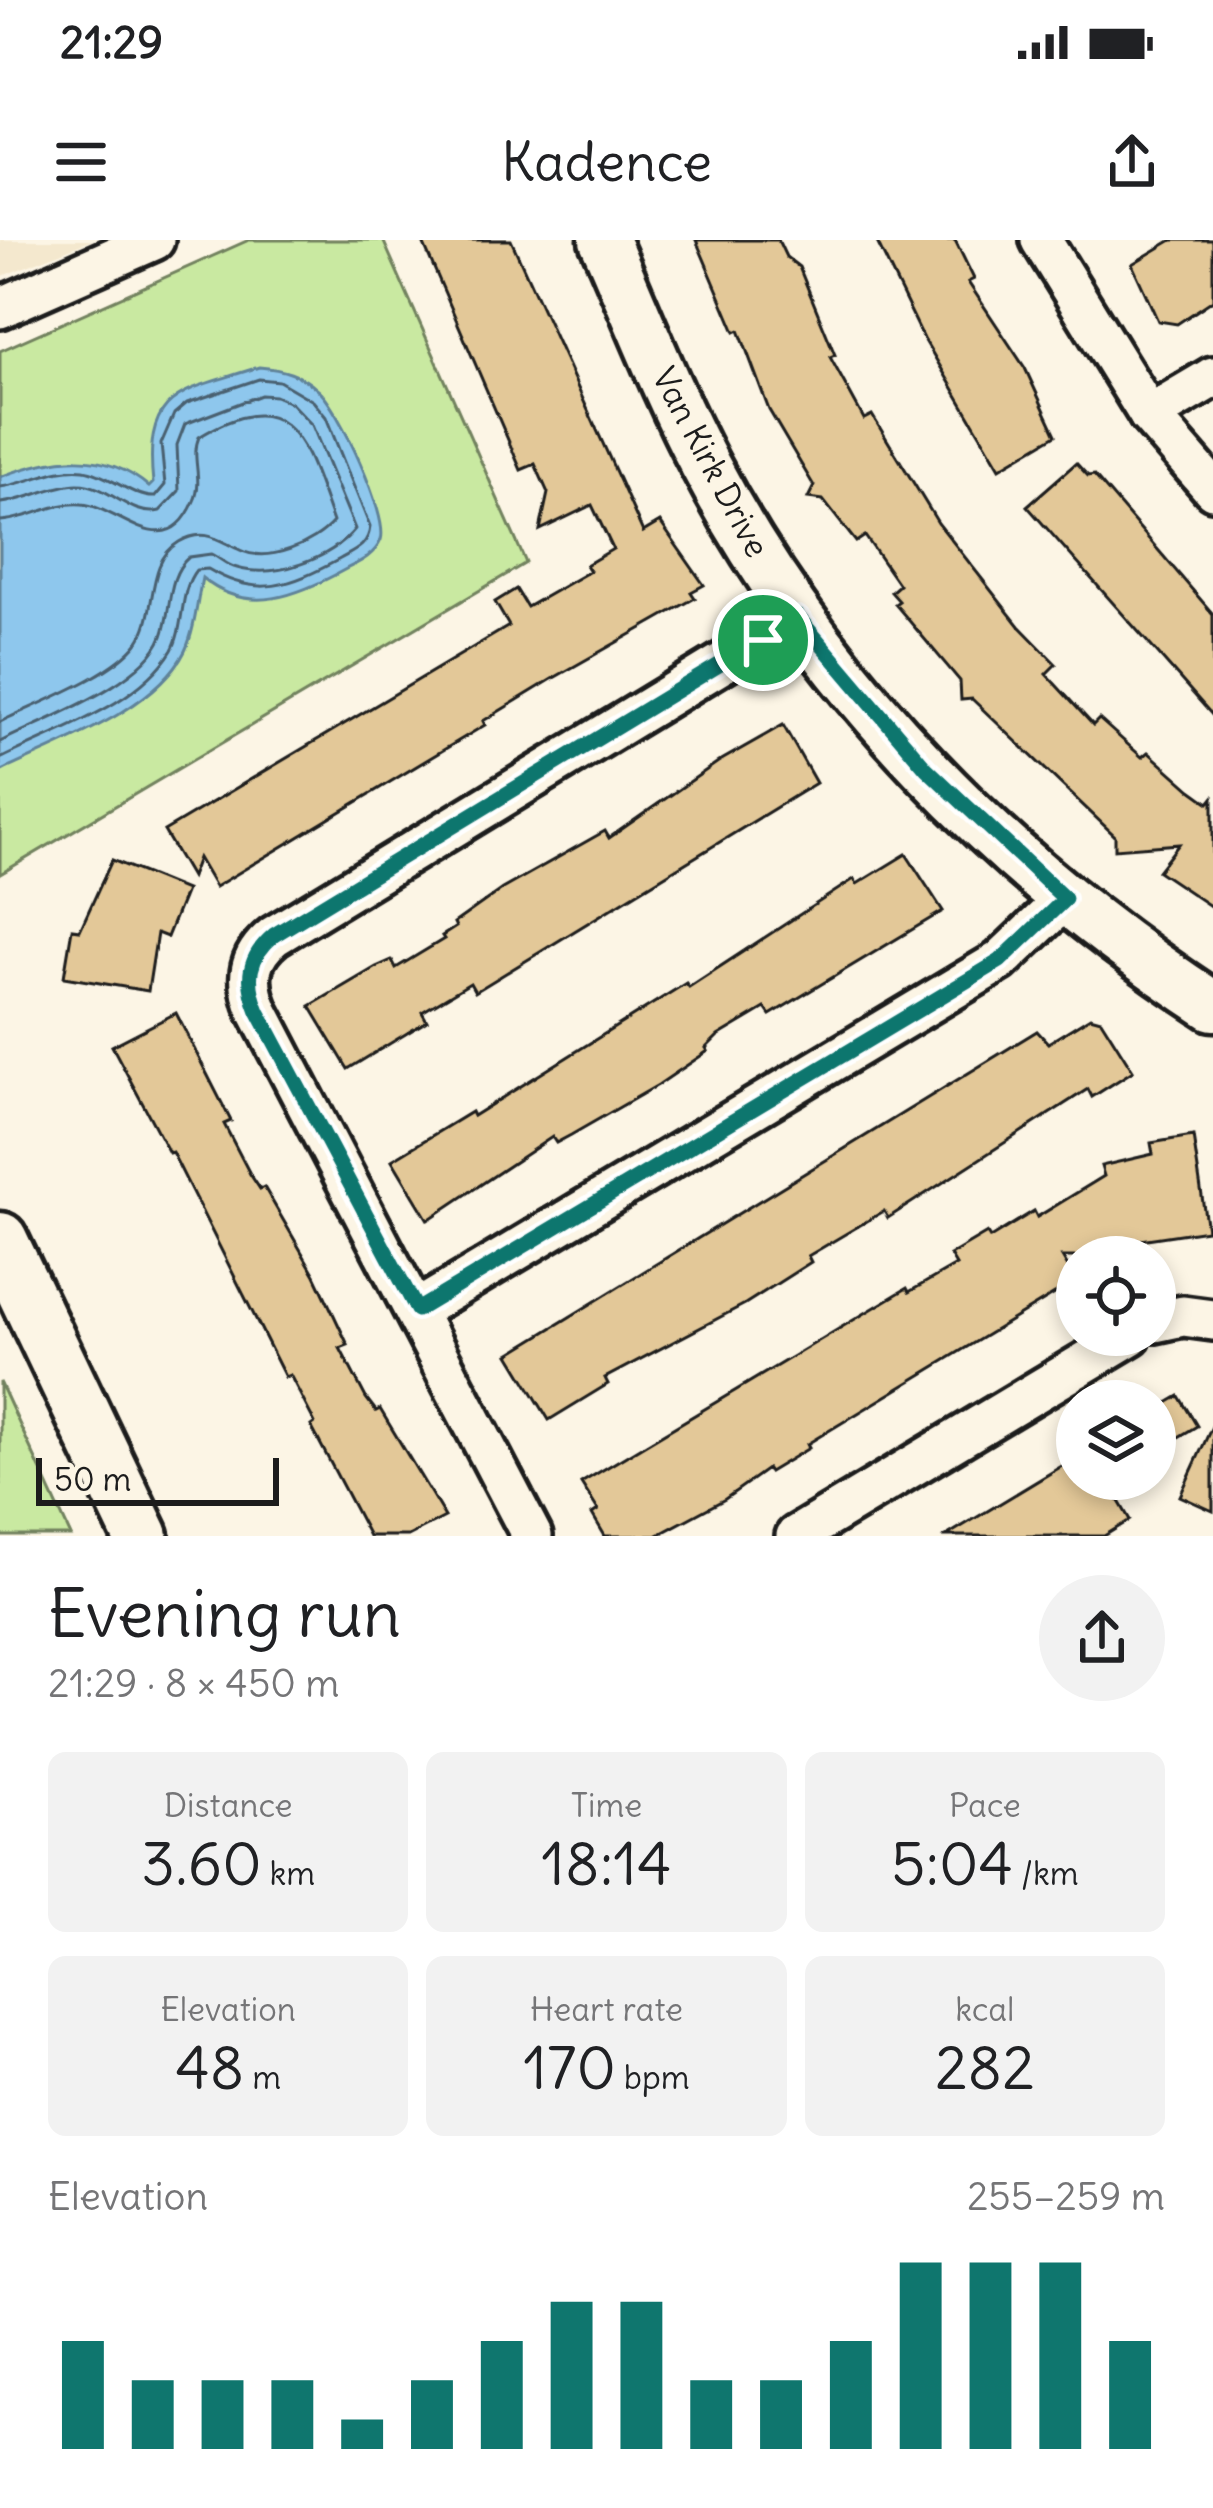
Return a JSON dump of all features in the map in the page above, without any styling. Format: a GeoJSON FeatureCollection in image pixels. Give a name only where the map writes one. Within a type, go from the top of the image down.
{"type":"FeatureCollection","features":[{"type":"Feature","properties":{"kind":"main road"},"geometry":{"type":"LineString","coordinates":[[0,1240],[141,1536]]}},
{"type":"Feature","properties":{"kind":"street"},"geometry":{"type":"LineString","coordinates":[[0,308],[154,240]]}},
{"type":"Feature","properties":{"kind":"street","name":"Van Kirk Drive"},"geometry":{"type":"LineString","coordinates":[[604,240],[706,466],[798,617],[926,768],[1065,899],[1213,1006]]}},
{"type":"Feature","properties":{"kind":"street"},"geometry":{"type":"LineString","coordinates":[[1041,240],[1149,416],[1213,489]]}},
{"type":"Feature","properties":{"kind":"street"},"geometry":{"type":"LineString","coordinates":[[1149,416],[1213,376]]}},
{"type":"Feature","properties":{"kind":"street"},"geometry":{"type":"LineString","coordinates":[[532,1536],[258,1011],[249,980],[254,956],[274,935],[798,617]]}},
{"type":"Feature","properties":{"kind":"street"},"geometry":{"type":"LineString","coordinates":[[417,1310],[1000,961],[1065,899]]}},
{"type":"Feature","properties":{"kind":"street"},"geometry":{"type":"LineString","coordinates":[[1176,1318],[1213,1320]]}},
{"type":"Feature","properties":{"kind":"street"},"geometry":{"type":"LineString","coordinates":[[796,1536],[1096,1356]]}},
{"type":"Feature","properties":{"kind":"shaded area"},"geometry":{"type":"Polygon","coordinates":[[[0,240],[92,240],[0,277],[0,240]]]}},
{"type":"Feature","properties":{"kind":"green space"},"geometry":{"type":"Polygon","coordinates":[[[249,240],[383,240],[526,563],[0,874],[0,351],[249,240]]]}},
{"type":"Feature","properties":{"kind":"green space"},"geometry":{"type":"Polygon","coordinates":[[[0,1382],[71,1536],[0,1536],[0,1382]]]}},
{"type":"Feature","properties":{"kind":"water"},"geometry":{"type":"Polygon","coordinates":[[[259,367],[298,376],[327,400],[370,487],[381,528],[378,545],[366,558],[328,578],[274,598],[238,597],[202,578],[185,651],[152,691],[103,723],[0,772],[0,477],[59,461],[96,461],[149,487],[155,429],[162,412],[189,390],[259,367]]]}},
{"type":"Feature","properties":{"kind":"building"},"geometry":{"type":"Polygon","coordinates":[[[422,240],[511,240],[643,532],[660,522],[704,585],[691,592],[695,598],[552,679],[483,721],[485,725],[215,887],[198,858],[191,877],[164,831],[509,626],[495,602],[516,589],[527,607],[590,571],[586,565],[613,549],[592,505],[540,530],[548,493],[535,464],[521,470],[422,240]]]}},
{"type":"Feature","properties":{"kind":"building"},"geometry":{"type":"Polygon","coordinates":[[[696,240],[778,240],[786,257],[799,267],[835,355],[830,357],[864,419],[872,415],[938,523],[1019,626],[1056,664],[1046,674],[1093,725],[1099,719],[1142,757],[1148,752],[1209,803],[1213,798],[1213,908],[1158,871],[1179,844],[1115,849],[1115,836],[972,699],[961,700],[960,681],[895,604],[899,601],[891,592],[899,585],[865,536],[856,542],[823,500],[808,498],[814,486],[769,410],[739,330],[735,332],[696,240]]]}},
{"type":"Feature","properties":{"kind":"building"},"geometry":{"type":"Polygon","coordinates":[[[876,240],[955,240],[974,279],[968,282],[1025,368],[1056,435],[1000,468],[924,339],[876,240]]]}},
{"type":"Feature","properties":{"kind":"building"},"geometry":{"type":"Polygon","coordinates":[[[1172,240],[1213,240],[1213,300],[1177,324],[1158,321],[1132,264],[1172,240]]]}},
{"type":"Feature","properties":{"kind":"building"},"geometry":{"type":"Polygon","coordinates":[[[1076,463],[1088,476],[1094,475],[1213,614],[1213,716],[1027,506],[1076,463]]]}},
{"type":"Feature","properties":{"kind":"building"},"geometry":{"type":"Polygon","coordinates":[[[783,725],[816,783],[475,992],[470,983],[422,1012],[427,1021],[348,1069],[310,1006],[376,967],[392,960],[396,968],[444,939],[456,927],[454,923],[502,889],[605,831],[609,838],[718,762],[783,725]]]}},
{"type":"Feature","properties":{"kind":"building"},"geometry":{"type":"Polygon","coordinates":[[[906,854],[943,911],[770,1015],[765,1008],[718,1036],[708,1051],[658,1085],[556,1143],[552,1137],[428,1220],[392,1160],[471,1112],[473,1116],[686,983],[689,987],[854,879],[857,884],[906,854]]]}},
{"type":"Feature","properties":{"kind":"building"},"geometry":{"type":"Polygon","coordinates":[[[112,860],[186,890],[167,937],[157,933],[148,991],[64,977],[72,929],[80,930],[112,860]]]}},
{"type":"Feature","properties":{"kind":"building"},"geometry":{"type":"Polygon","coordinates":[[[176,1013],[231,1121],[224,1124],[250,1174],[260,1189],[264,1187],[315,1275],[348,1345],[340,1348],[366,1398],[376,1411],[380,1409],[445,1517],[408,1536],[369,1536],[311,1426],[315,1423],[290,1375],[285,1377],[172,1152],[112,1046],[176,1013]]]}},
{"type":"Feature","properties":{"kind":"building"},"geometry":{"type":"Polygon","coordinates":[[[1090,1017],[1101,1020],[1133,1071],[1092,1097],[1088,1089],[888,1218],[884,1211],[808,1256],[811,1262],[745,1304],[605,1378],[608,1384],[549,1420],[509,1354],[1037,1031],[1048,1043],[1090,1017]]]}},
{"type":"Feature","properties":{"kind":"building"},"geometry":{"type":"Polygon","coordinates":[[[1193,1136],[1207,1230],[1167,1236],[1056,1236],[1056,1293],[725,1499],[656,1536],[605,1536],[592,1514],[598,1510],[581,1483],[907,1288],[909,1292],[956,1265],[950,1255],[987,1233],[990,1238],[1034,1211],[1037,1217],[1104,1176],[1101,1166],[1153,1154],[1151,1143],[1193,1136]]]}},
{"type":"Feature","properties":{"kind":"building"},"geometry":{"type":"Polygon","coordinates":[[[1176,1398],[1197,1426],[1176,1438],[1176,1398]]]}},
{"type":"Feature","properties":{"kind":"building"},"geometry":{"type":"Polygon","coordinates":[[[1213,1424],[1213,1511],[1180,1496],[1213,1424]]]}},
{"type":"Feature","properties":{"kind":"building"},"geometry":{"type":"Polygon","coordinates":[[[1056,1470],[1056,1500],[1118,1500],[1130,1520],[1104,1536],[946,1536],[1056,1470]]]}},
{"type":"Feature","properties":{"kind":"route"},"geometry":{"type":"LineString","coordinates":[[798,617],[926,768],[1018,860],[1065,899],[1000,961],[417,1310],[258,1011],[249,980],[254,956],[274,935],[763,640],[798,617]]}}]}
